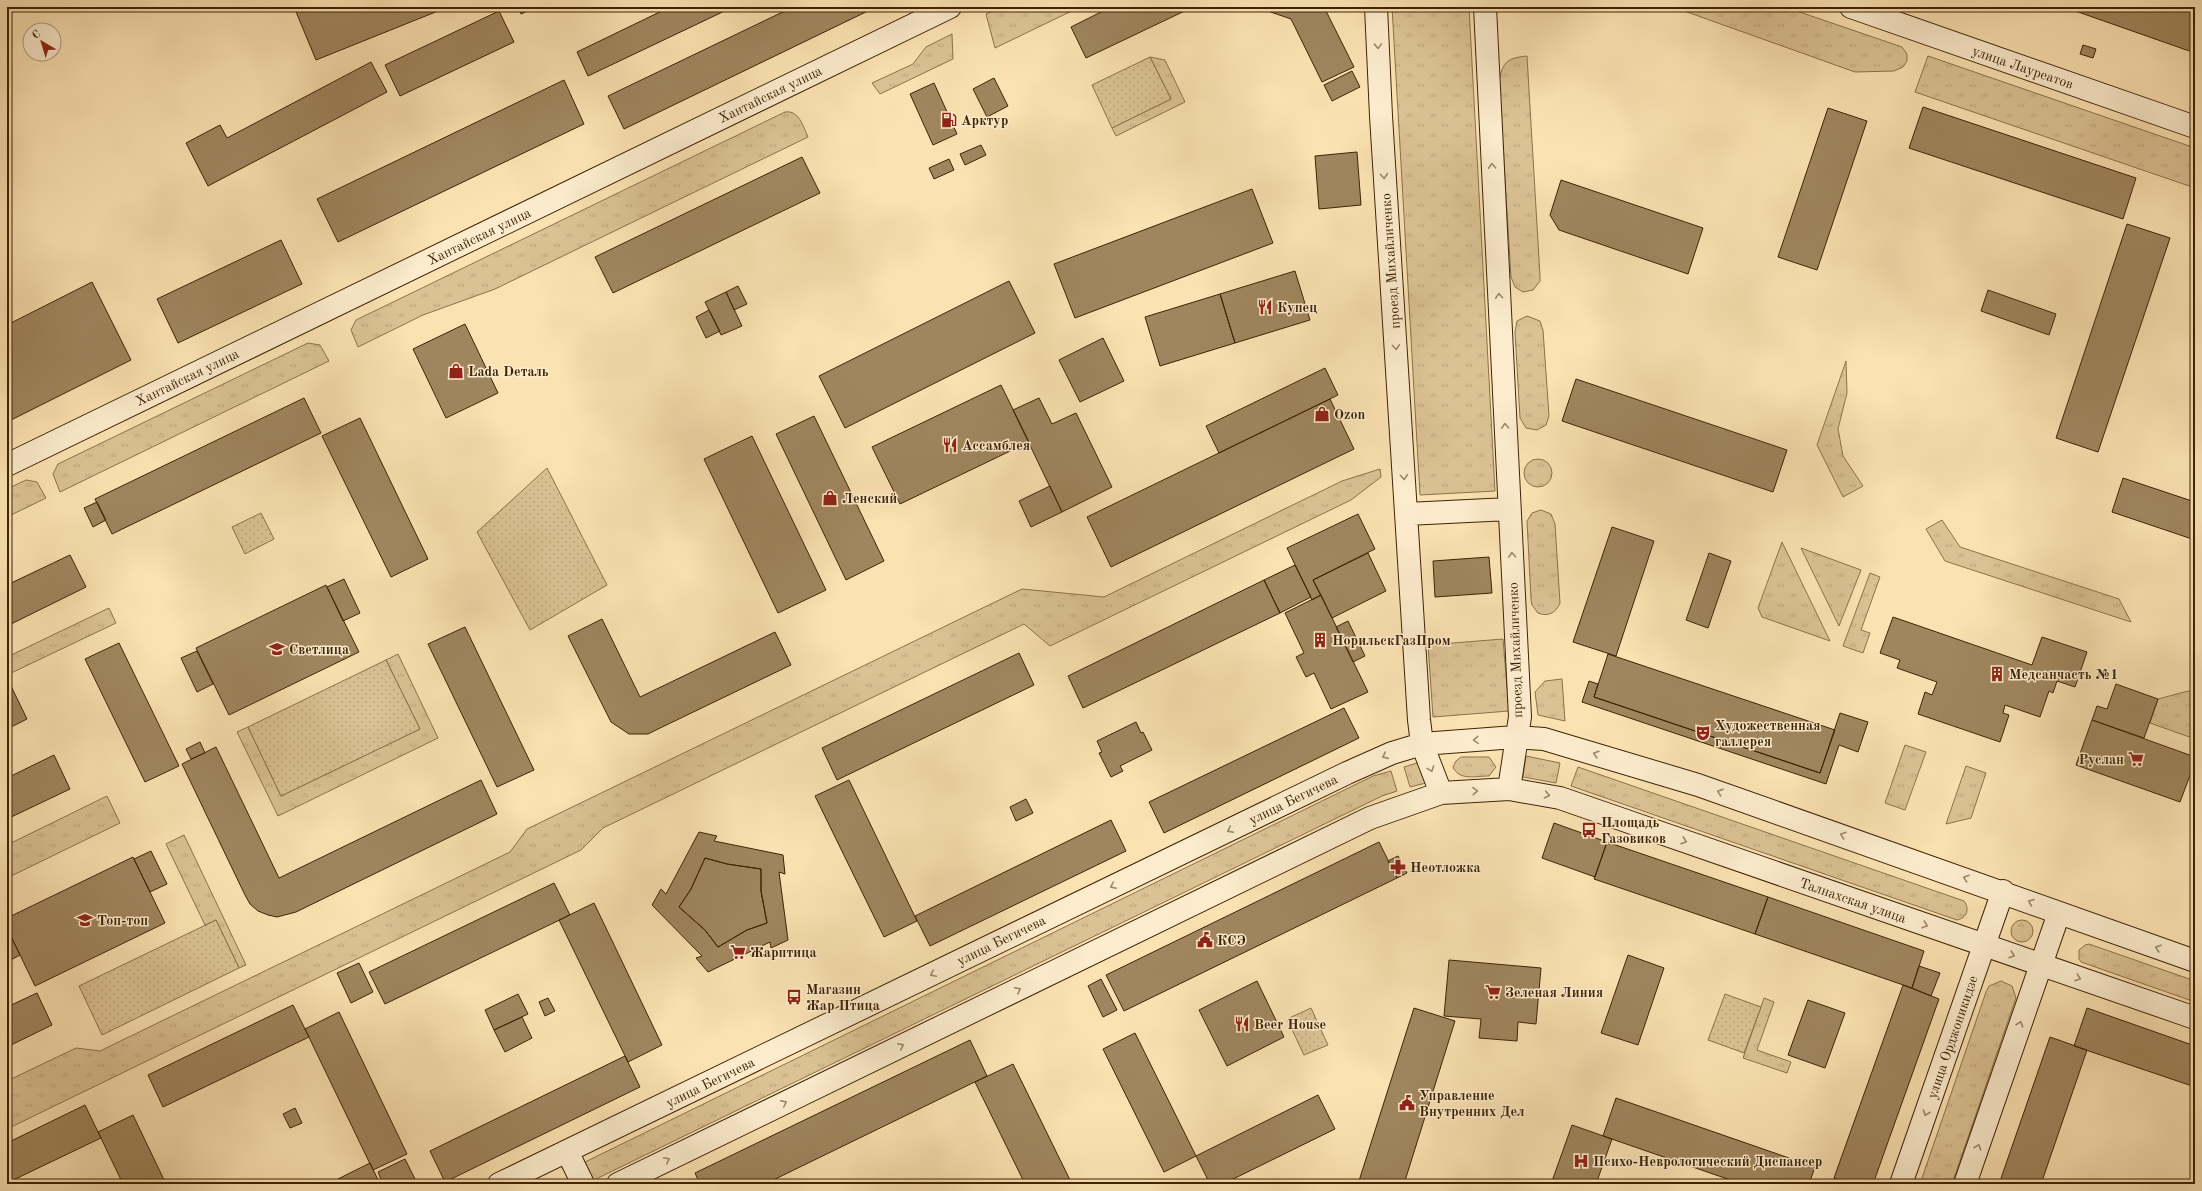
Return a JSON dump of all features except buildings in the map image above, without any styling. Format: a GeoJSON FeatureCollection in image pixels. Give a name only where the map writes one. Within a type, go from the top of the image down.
{"type":"FeatureCollection","features":[{"type":"Feature","properties":{"kind":"street","name":"Хантайская улица"},"geometry":{"type":"LineString","coordinates":[[7,464],[950,7]]}},
{"type":"Feature","properties":{"kind":"street","name":"проезд Михайличенко"},"geometry":{"type":"LineString","coordinates":[[1376,7],[1381,116],[1422,744],[1441,793]]}},
{"type":"Feature","properties":{"kind":"street","name":"проезд Михайличенко"},"geometry":{"type":"LineString","coordinates":[[1485,7],[1520,717],[1515,737],[1508,789]]}},
{"type":"Feature","properties":{"kind":"street","name":"улица Лауреатов"},"geometry":{"type":"LineString","coordinates":[[1851,7],[2195,127]]}},
{"type":"Feature","properties":{"kind":"street"},"geometry":{"type":"LineString","coordinates":[[1407,514],[1509,509]]}},
{"type":"Feature","properties":{"kind":"street"},"geometry":{"type":"LineString","coordinates":[[1515,737],[1544,739],[1698,785],[2003,891],[2059,913],[2195,960]]}},
{"type":"Feature","properties":{"kind":"street","name":"улица Бегичева"},"geometry":{"type":"LineString","coordinates":[[499,1184],[1347,773],[1392,753],[1422,744],[1515,737]]}},
{"type":"Feature","properties":{"kind":"street"},"geometry":{"type":"LineString","coordinates":[[628,1182],[1370,818],[1441,793],[1508,789]]}},
{"type":"Feature","properties":{"kind":"street","name":"Талнахская улица"},"geometry":{"type":"LineString","coordinates":[[1508,789],[1560,798],[2195,1018]]}},
{"type":"Feature","properties":{"kind":"street","name":"улица Орджоникидзе"},"geometry":{"type":"LineString","coordinates":[[1901,1184],[2003,891]]}},
{"type":"Feature","properties":{"kind":"street"},"geometry":{"type":"LineString","coordinates":[[1965,1184],[2059,913]]}},
{"type":"Feature","properties":{"kind":"street"},"geometry":{"type":"LineString","coordinates":[[567,1151],[583,1184]]}},
{"type":"Feature","properties":{"kind":"green space"},"geometry":{"type":"Polygon","coordinates":[[[1001,7],[1080,7],[995,48],[986,14],[1001,7]]]}},
{"type":"Feature","properties":{"kind":"green space"},"geometry":{"type":"Polygon","coordinates":[[[1392,7],[1469,7],[1495,491],[1420,495],[1392,7]]]}},
{"type":"Feature","properties":{"kind":"green space"},"geometry":{"type":"Polygon","coordinates":[[[1673,7],[1785,7],[1902,47],[1907,54],[1907,61],[1903,67],[1894,71],[1855,72],[1673,7]]]}},
{"type":"Feature","properties":{"kind":"green space"},"geometry":{"type":"Polygon","coordinates":[[[952,34],[953,59],[880,94],[872,83],[913,64],[926,47],[952,34]]]}},
{"type":"Feature","properties":{"kind":"green space"},"geometry":{"type":"Polygon","coordinates":[[[1527,56],[1540,281],[1533,290],[1523,292],[1515,287],[1511,277],[1499,83],[1506,63],[1514,58],[1527,56]]]}},
{"type":"Feature","properties":{"kind":"green space"},"geometry":{"type":"Polygon","coordinates":[[[1928,56],[2195,148],[2195,188],[1915,92],[1928,56]]]}},
{"type":"Feature","properties":{"kind":"green space"},"geometry":{"type":"Polygon","coordinates":[[[1150,57],[1165,60],[1185,102],[1116,136],[1112,128],[1171,99],[1150,57]]]}},
{"type":"Feature","properties":{"kind":"green space"},"geometry":{"type":"Polygon","coordinates":[[[1150,57],[1171,99],[1112,128],[1092,85],[1150,57]]]}},
{"type":"Feature","properties":{"kind":"green space"},"geometry":{"type":"Polygon","coordinates":[[[785,112],[790,112],[797,116],[808,137],[495,289],[423,315],[358,347],[351,330],[356,320],[785,112]]]}},
{"type":"Feature","properties":{"kind":"green space"},"geometry":{"type":"Polygon","coordinates":[[[1527,316],[1540,321],[1543,330],[1549,416],[1546,425],[1537,430],[1526,428],[1520,418],[1515,332],[1517,321],[1527,316]]]}},
{"type":"Feature","properties":{"kind":"green space"},"geometry":{"type":"Polygon","coordinates":[[[308,343],[320,345],[329,361],[60,492],[53,474],[58,464],[308,343]]]}},
{"type":"Feature","properties":{"kind":"green space"},"geometry":{"type":"Polygon","coordinates":[[[1846,361],[1847,393],[1838,429],[1843,456],[1863,486],[1843,497],[1817,445],[1846,361]]]}},
{"type":"Feature","properties":{"kind":"green space"},"geometry":{"type":"Polygon","coordinates":[[[1538,459],[1548,463],[1552,473],[1548,483],[1538,487],[1528,483],[1524,473],[1528,463],[1538,459]]]}},
{"type":"Feature","properties":{"kind":"green space"},"geometry":{"type":"Polygon","coordinates":[[[547,468],[607,585],[530,630],[477,532],[547,468]]]}},
{"type":"Feature","properties":{"kind":"green space"},"geometry":{"type":"Polygon","coordinates":[[[1380,469],[1381,477],[1351,500],[1050,646],[1024,624],[603,828],[581,850],[7,1129],[7,1081],[76,1048],[100,1051],[510,852],[527,829],[1022,589],[1104,597],[1342,481],[1380,469]]]}},
{"type":"Feature","properties":{"kind":"green space"},"geometry":{"type":"Polygon","coordinates":[[[26,480],[37,482],[46,498],[7,517],[7,489],[26,480]]]}},
{"type":"Feature","properties":{"kind":"green space"},"geometry":{"type":"Polygon","coordinates":[[[1541,510],[1551,514],[1555,524],[1560,603],[1554,612],[1545,615],[1538,613],[1532,605],[1527,521],[1532,513],[1541,510]]]}},
{"type":"Feature","properties":{"kind":"green space"},"geometry":{"type":"Polygon","coordinates":[[[261,513],[274,539],[245,554],[232,527],[261,513]]]}},
{"type":"Feature","properties":{"kind":"green space"},"geometry":{"type":"Polygon","coordinates":[[[1942,520],[1960,547],[2119,599],[2131,622],[1945,561],[1926,529],[1942,520]]]}},
{"type":"Feature","properties":{"kind":"green space"},"geometry":{"type":"Polygon","coordinates":[[[1782,542],[1830,641],[1762,617],[1758,608],[1782,542]]]}},
{"type":"Feature","properties":{"kind":"green space"},"geometry":{"type":"Polygon","coordinates":[[[1801,548],[1861,570],[1839,626],[1801,548]]]}},
{"type":"Feature","properties":{"kind":"green space"},"geometry":{"type":"Polygon","coordinates":[[[1870,573],[1880,577],[1861,630],[1870,633],[1863,653],[1843,646],[1870,573]]]}},
{"type":"Feature","properties":{"kind":"green space"},"geometry":{"type":"Polygon","coordinates":[[[109,608],[116,623],[7,675],[7,657],[109,608]]]}},
{"type":"Feature","properties":{"kind":"green space"},"geometry":{"type":"Polygon","coordinates":[[[1503,639],[1509,711],[1433,717],[1428,645],[1503,639]]]}},
{"type":"Feature","properties":{"kind":"green space"},"geometry":{"type":"Polygon","coordinates":[[[398,654],[438,738],[278,816],[237,732],[248,727],[281,796],[420,729],[386,660],[398,654]]]}},
{"type":"Feature","properties":{"kind":"green space"},"geometry":{"type":"Polygon","coordinates":[[[386,660],[420,729],[281,796],[248,727],[386,660]]]}},
{"type":"Feature","properties":{"kind":"green space"},"geometry":{"type":"Polygon","coordinates":[[[1562,679],[1565,721],[1538,715],[1535,692],[1545,681],[1562,679]]]}},
{"type":"Feature","properties":{"kind":"green space"},"geometry":{"type":"Polygon","coordinates":[[[2188,691],[2195,694],[2195,739],[2150,723],[2158,699],[2188,691]]]}},
{"type":"Feature","properties":{"kind":"green space"},"geometry":{"type":"Polygon","coordinates":[[[1905,745],[1926,752],[1905,810],[1885,803],[1905,745]]]}},
{"type":"Feature","properties":{"kind":"green space"},"geometry":{"type":"Polygon","coordinates":[[[1526,756],[1560,763],[1556,783],[1523,777],[1526,756]]]}},
{"type":"Feature","properties":{"kind":"green space"},"geometry":{"type":"Polygon","coordinates":[[[1461,757],[1489,757],[1496,767],[1489,776],[1463,776],[1453,767],[1456,761],[1461,757]]]}},
{"type":"Feature","properties":{"kind":"green space"},"geometry":{"type":"Polygon","coordinates":[[[1420,762],[1426,783],[1410,787],[1404,767],[1420,762]]]}},
{"type":"Feature","properties":{"kind":"green space"},"geometry":{"type":"Polygon","coordinates":[[[1966,766],[1986,773],[1971,818],[1946,824],[1966,766]]]}},
{"type":"Feature","properties":{"kind":"green space"},"geometry":{"type":"Polygon","coordinates":[[[1578,767],[1964,901],[1967,907],[1966,913],[1963,917],[1957,920],[1571,786],[1578,767]]]}},
{"type":"Feature","properties":{"kind":"green space"},"geometry":{"type":"Polygon","coordinates":[[[1391,771],[1397,791],[1382,796],[596,1179],[592,1180],[583,1163],[1373,776],[1391,771]]]}},
{"type":"Feature","properties":{"kind":"green space"},"geometry":{"type":"Polygon","coordinates":[[[107,796],[120,823],[7,878],[7,845],[107,796]]]}},
{"type":"Feature","properties":{"kind":"green space"},"geometry":{"type":"Polygon","coordinates":[[[184,835],[246,965],[239,968],[216,920],[205,925],[166,844],[184,835]]]}},
{"type":"Feature","properties":{"kind":"green space"},"geometry":{"type":"Polygon","coordinates":[[[216,920],[239,968],[102,1035],[79,986],[216,920]]]}},
{"type":"Feature","properties":{"kind":"green space"},"geometry":{"type":"Polygon","coordinates":[[[2022,920],[2030,923],[2033,931],[2030,939],[2022,942],[2014,939],[2011,931],[2014,923],[2022,920]]]}},
{"type":"Feature","properties":{"kind":"green space"},"geometry":{"type":"Polygon","coordinates":[[[2089,944],[2195,981],[2195,1002],[2081,962],[2079,959],[2079,950],[2085,945],[2089,944]]]}},
{"type":"Feature","properties":{"kind":"green space"},"geometry":{"type":"Polygon","coordinates":[[[2001,981],[2012,986],[2016,998],[1952,1184],[1920,1184],[1986,992],[1989,986],[2001,981]]]}},
{"type":"Feature","properties":{"kind":"green space"},"geometry":{"type":"Polygon","coordinates":[[[1725,994],[1761,1007],[1744,1053],[1708,1040],[1725,994]]]}},
{"type":"Feature","properties":{"kind":"green space"},"geometry":{"type":"Polygon","coordinates":[[[1764,998],[1774,1002],[1757,1050],[1791,1062],[1787,1073],[1743,1058],[1764,998]]]}},
{"type":"Feature","properties":{"kind":"green space"},"geometry":{"type":"Polygon","coordinates":[[[1311,1008],[1328,1045],[1304,1055],[1287,1019],[1311,1008]]]}},
{"type":"Feature","properties":{"kind":"place","name":"Арктур"},"geometry":{"type":"Point","coordinates":[949,120]}},
{"type":"Feature","properties":{"kind":"place","name":"Купец"},"geometry":{"type":"Point","coordinates":[1265,307]}},
{"type":"Feature","properties":{"kind":"place","name":"Lada Dеталь"},"geometry":{"type":"Point","coordinates":[456,371]}},
{"type":"Feature","properties":{"kind":"place","name":"Ozon"},"geometry":{"type":"Point","coordinates":[1322,414]}},
{"type":"Feature","properties":{"kind":"place","name":"Ассамблея"},"geometry":{"type":"Point","coordinates":[950,445]}},
{"type":"Feature","properties":{"kind":"place","name":"Ленский"},"geometry":{"type":"Point","coordinates":[830,498]}},
{"type":"Feature","properties":{"kind":"place","name":"НорильскГазПром"},"geometry":{"type":"Point","coordinates":[1320,640]}},
{"type":"Feature","properties":{"kind":"place","name":"Светлица"},"geometry":{"type":"Point","coordinates":[277,649]}},
{"type":"Feature","properties":{"kind":"place","name":"Медсанчасть №1"},"geometry":{"type":"Point","coordinates":[1997,674]}},
{"type":"Feature","properties":{"kind":"place","name":"Художественная галлерея"},"geometry":{"type":"Point","coordinates":[1703,733]}},
{"type":"Feature","properties":{"kind":"place","name":"Руслан"},"geometry":{"type":"Point","coordinates":[2136,759]}},
{"type":"Feature","properties":{"kind":"place","name":"Площадь Газовиков"},"geometry":{"type":"Point","coordinates":[1589,830]}},
{"type":"Feature","properties":{"kind":"place","name":"Неотложка"},"geometry":{"type":"Point","coordinates":[1398,867]}},
{"type":"Feature","properties":{"kind":"place","name":"Топ-топ"},"geometry":{"type":"Point","coordinates":[85,920]}},
{"type":"Feature","properties":{"kind":"place","name":"КСЭ"},"geometry":{"type":"Point","coordinates":[1205,940]}},
{"type":"Feature","properties":{"kind":"place","name":"Жарптица"},"geometry":{"type":"Point","coordinates":[738,952]}},
{"type":"Feature","properties":{"kind":"place","name":"Зеленая Линия"},"geometry":{"type":"Point","coordinates":[1493,992]}},
{"type":"Feature","properties":{"kind":"place","name":"Магазин Жар Птица"},"geometry":{"type":"Point","coordinates":[794,997]}},
{"type":"Feature","properties":{"kind":"place","name":"Beer House"},"geometry":{"type":"Point","coordinates":[1242,1024]}},
{"type":"Feature","properties":{"kind":"place","name":"Управление Внутренних Дел"},"geometry":{"type":"Point","coordinates":[1407,1103]}},
{"type":"Feature","properties":{"kind":"place","name":"Психо-Неврологический Диспансер"},"geometry":{"type":"Point","coordinates":[1581,1161]}}]}
